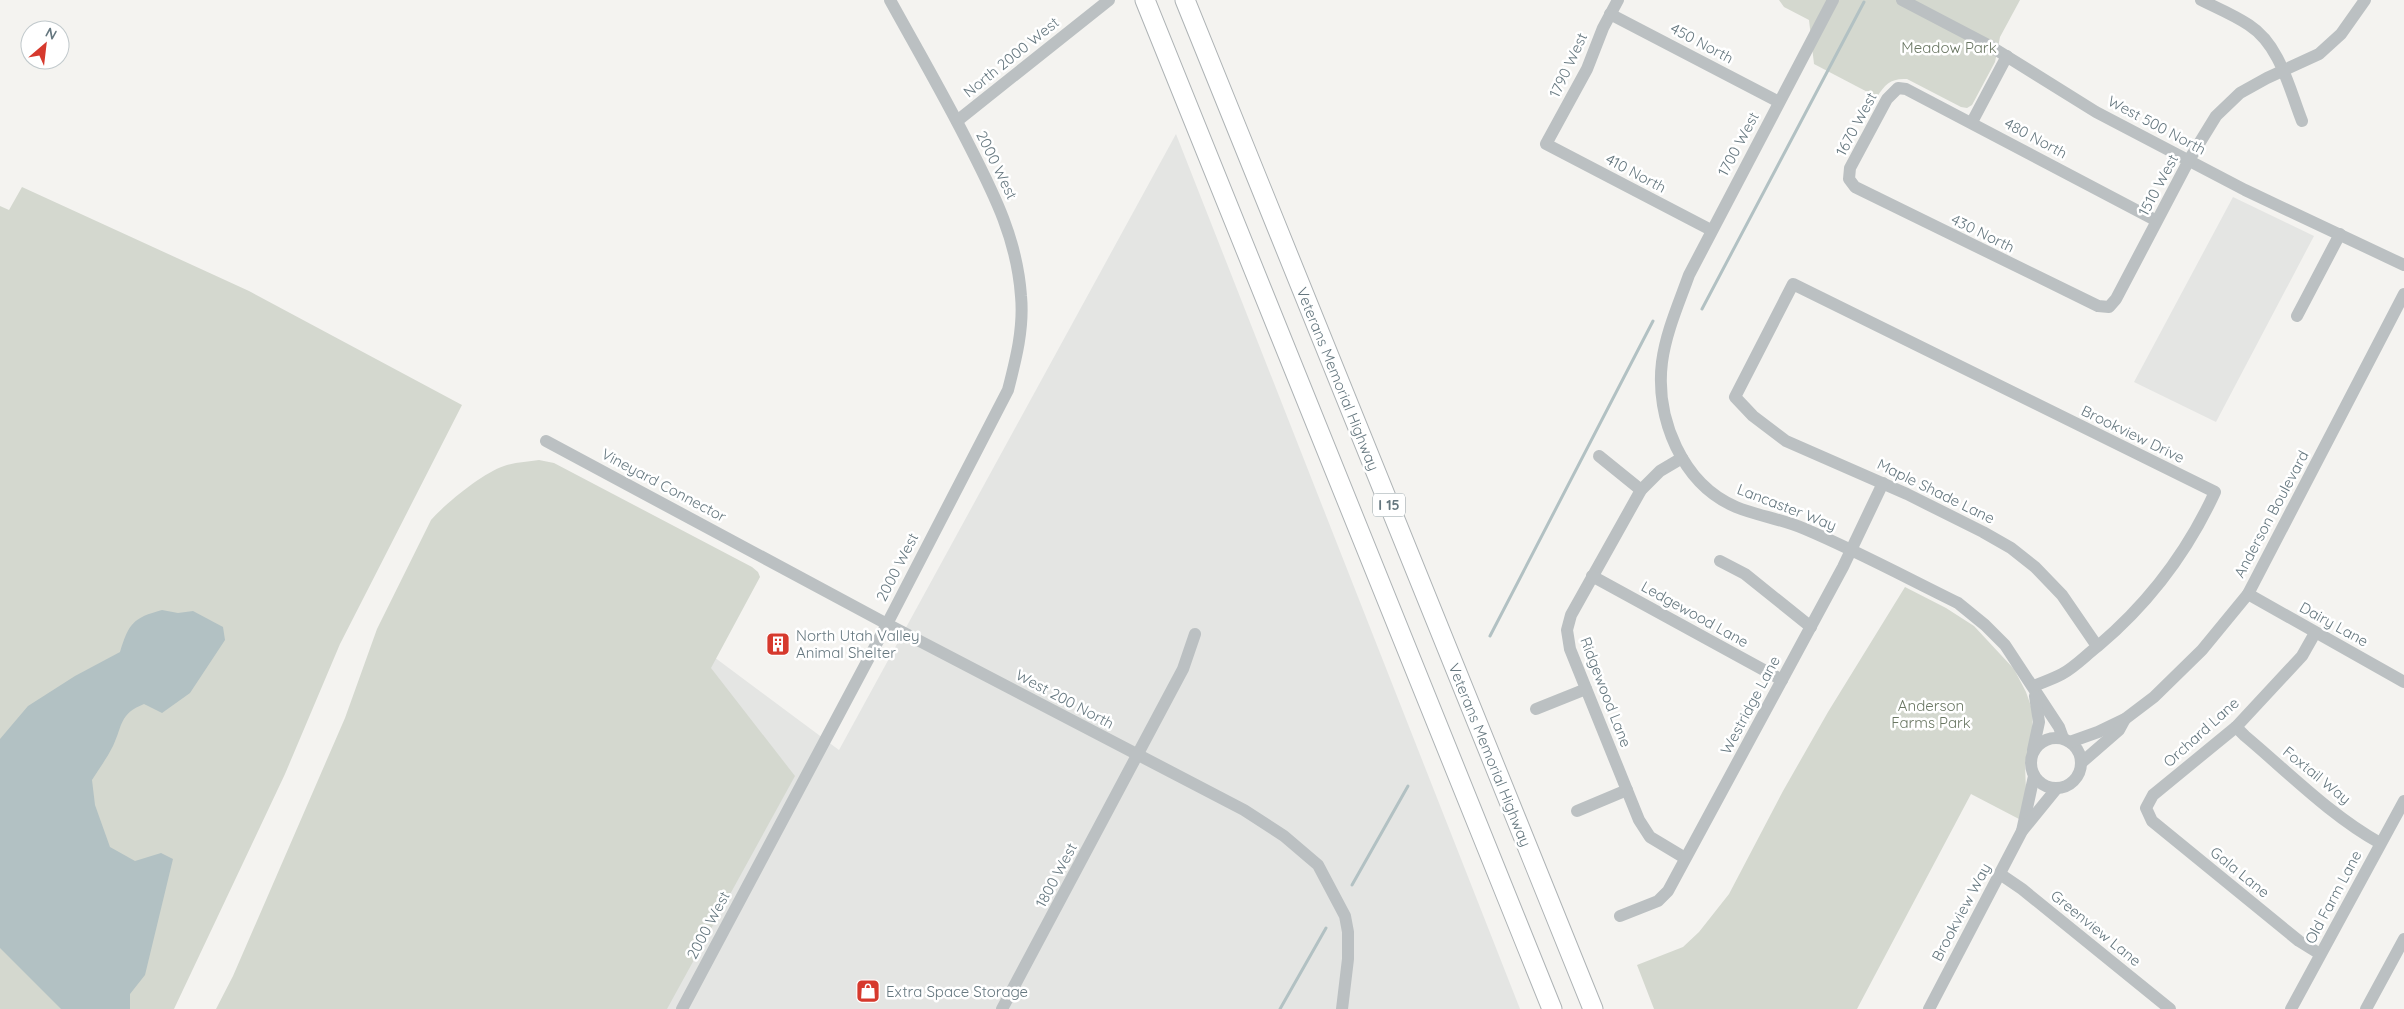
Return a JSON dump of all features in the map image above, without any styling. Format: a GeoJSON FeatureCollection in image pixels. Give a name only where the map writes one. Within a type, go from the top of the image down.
{"type":"FeatureCollection","features":[{"type":"Feature","properties":{"kind":"highway","name":"I 15"},"geometry":{"type":"LineString","coordinates":[[1145,0],[1552,1009]]}},
{"type":"Feature","properties":{"kind":"highway","name":"Veterans Memorial Highway"},"geometry":{"type":"LineString","coordinates":[[1185,0],[1593,1009]]}},
{"type":"Feature","properties":{"kind":"street","name":"2000 West"},"geometry":{"type":"LineString","coordinates":[[682,1009],[887,624],[1008,390],[1017,355],[1021,323],[1021,297],[1008,226],[957,121],[890,0]]}},
{"type":"Feature","properties":{"kind":"street","name":"North 2000 West"},"geometry":{"type":"LineString","coordinates":[[957,121],[1109,0]]}},
{"type":"Feature","properties":{"kind":"street","name":"1790 West"},"geometry":{"type":"LineString","coordinates":[[1546,144],[1587,69],[1610,14],[1618,0]]}},
{"type":"Feature","properties":{"kind":"street","name":"1700 West"},"geometry":{"type":"LineString","coordinates":[[1677,307],[1689,275],[1711,230],[1833,0]]}},
{"type":"Feature","properties":{"kind":"street","name":"West 500 North"},"geometry":{"type":"LineString","coordinates":[[1902,0],[2007,56],[2096,112],[2245,190],[2404,265]]}},
{"type":"Feature","properties":{"kind":"street","name":"1510 West"},"geometry":{"type":"LineString","coordinates":[[2109,307],[2116,299],[2189,160],[2216,116],[2240,93],[2319,54],[2341,34],[2365,0]]}},
{"type":"Feature","properties":{"kind":"street"},"geometry":{"type":"LineString","coordinates":[[2208,2],[2249,25],[2266,39],[2276,53],[2302,121]]}},
{"type":"Feature","properties":{"kind":"street","name":"450 North"},"geometry":{"type":"LineString","coordinates":[[1610,14],[1779,102]]}},
{"type":"Feature","properties":{"kind":"street"},"geometry":{"type":"LineString","coordinates":[[1972,122],[2007,56]]}},
{"type":"Feature","properties":{"kind":"street","name":"480 North"},"geometry":{"type":"LineString","coordinates":[[1898,88],[1915,92],[2157,221]]}},
{"type":"Feature","properties":{"kind":"street","name":"1670 West"},"geometry":{"type":"LineString","coordinates":[[1848,179],[1850,168],[1887,99],[1898,88]]}},
{"type":"Feature","properties":{"kind":"street","name":"410 North"},"geometry":{"type":"LineString","coordinates":[[1546,144],[1711,230]]}},
{"type":"Feature","properties":{"kind":"street","name":"430 North"},"geometry":{"type":"LineString","coordinates":[[1848,179],[1855,187],[1932,227],[2098,306],[2109,307]]}},
{"type":"Feature","properties":{"kind":"street"},"geometry":{"type":"LineString","coordinates":[[2297,316],[2340,234]]}},
{"type":"Feature","properties":{"kind":"street","name":"Brookview Drive"},"geometry":{"type":"LineString","coordinates":[[1735,397],[1793,284],[2214,492],[2205,514],[2175,564],[2135,612],[2063,674],[2034,686]]}},
{"type":"Feature","properties":{"kind":"street","name":"Anderson Boulevard"},"geometry":{"type":"LineString","coordinates":[[2066,740],[2098,732],[2125,719],[2185,668],[2217,633],[2248,594],[2404,294]]}},
{"type":"Feature","properties":{"kind":"street","name":"Lancaster Way"},"geometry":{"type":"LineString","coordinates":[[1677,307],[1662,361],[1661,394],[1666,422],[1682,458],[1693,475],[1714,494],[1736,507],[1786,521],[1851,550],[1958,603],[1985,625],[2005,645],[2034,686],[2066,740]]}},
{"type":"Feature","properties":{"kind":"street","name":"Maple Shade Lane"},"geometry":{"type":"LineString","coordinates":[[1735,397],[1753,416],[1786,441],[1884,483],[2011,548],[2035,567],[2062,595],[2097,646]]}},
{"type":"Feature","properties":{"kind":"street","name":"Vineyard Connector"},"geometry":{"type":"LineString","coordinates":[[546,441],[766,558]]}},
{"type":"Feature","properties":{"kind":"street"},"geometry":{"type":"LineString","coordinates":[[1599,456],[1640,490]]}},
{"type":"Feature","properties":{"kind":"street","name":"Ridgewood Lane"},"geometry":{"type":"LineString","coordinates":[[1682,458],[1660,471],[1640,490],[1571,615],[1567,630],[1568,643],[1644,829],[1660,844],[1685,858]]}},
{"type":"Feature","properties":{"kind":"street","name":"Westridge Lane"},"geometry":{"type":"LineString","coordinates":[[1620,916],[1663,897],[1811,627],[1884,483]]}},
{"type":"Feature","properties":{"kind":"street","name":"West 200 North"},"geometry":{"type":"LineString","coordinates":[[766,558],[887,624],[1244,810],[1284,836],[1318,865],[1345,916],[1348,932],[1348,959],[1342,1009]]}},
{"type":"Feature","properties":{"kind":"street"},"geometry":{"type":"LineString","coordinates":[[1720,561],[1745,574],[1811,627]]}},
{"type":"Feature","properties":{"kind":"street","name":"Ledgewood Lane"},"geometry":{"type":"LineString","coordinates":[[1592,576],[1782,680]]}},
{"type":"Feature","properties":{"kind":"street","name":"Dairy Lane"},"geometry":{"type":"LineString","coordinates":[[2248,594],[2404,682]]}},
{"type":"Feature","properties":{"kind":"street","name":"Orchard Lane"},"geometry":{"type":"LineString","coordinates":[[2146,808],[2153,795],[2236,727],[2302,656],[2315,633]]}},
{"type":"Feature","properties":{"kind":"street","name":"1800 West"},"geometry":{"type":"LineString","coordinates":[[1002,1009],[1183,669],[1195,634]]}},
{"type":"Feature","properties":{"kind":"street","name":"Lancaster Way"},"geometry":{"type":"LineString","coordinates":[[2033,752],[2039,722],[2034,686]]}},
{"type":"Feature","properties":{"kind":"street"},"geometry":{"type":"LineString","coordinates":[[1536,709],[1586,689]]}},
{"type":"Feature","properties":{"kind":"street","name":"Anderson Boulevard"},"geometry":{"type":"LineString","coordinates":[[2081,763],[2119,730],[2125,719]]}},
{"type":"Feature","properties":{"kind":"street","name":"Foxtail Way"},"geometry":{"type":"LineString","coordinates":[[2236,727],[2244,736],[2332,809],[2366,835],[2380,843]]}},
{"type":"Feature","properties":{"kind":"street"},"geometry":{"type":"LineString","coordinates":[[2056,738],[2066,740],[2080,754],[2081,763],[2077,778],[2072,783],[2057,788],[2044,785],[2034,776],[2030,760],[2033,752],[2042,742],[2056,738]]}},
{"type":"Feature","properties":{"kind":"street","name":"Brookview Way"},"geometry":{"type":"LineString","coordinates":[[2022,831],[2034,776]]}},
{"type":"Feature","properties":{"kind":"street","name":"Brookview Way"},"geometry":{"type":"LineString","coordinates":[[1929,1009],[2022,831],[2057,788]]}},
{"type":"Feature","properties":{"kind":"street"},"geometry":{"type":"LineString","coordinates":[[1577,812],[1627,790]]}},
{"type":"Feature","properties":{"kind":"street","name":"Old Farm Lane"},"geometry":{"type":"LineString","coordinates":[[2291,1009],[2404,801]]}},
{"type":"Feature","properties":{"kind":"street","name":"Gala Lane"},"geometry":{"type":"LineString","coordinates":[[2146,808],[2152,821],[2299,941],[2320,954]]}},
{"type":"Feature","properties":{"kind":"street","name":"Greenview Lane"},"geometry":{"type":"LineString","coordinates":[[2000,874],[2022,889],[2170,1009]]}},
{"type":"Feature","properties":{"kind":"street"},"geometry":{"type":"LineString","coordinates":[[2366,1009],[2404,939]]}},
{"type":"Feature","properties":{"kind":"shaded area"},"geometry":{"type":"Polygon","coordinates":[[[1176,134],[1520,1009],[221,1009],[612,581],[839,750],[1176,134]]]}},
{"type":"Feature","properties":{"kind":"shaded area"},"geometry":{"type":"Polygon","coordinates":[[[2233,197],[2314,236],[2216,422],[2134,382],[2233,197]]]}},
{"type":"Feature","properties":{"kind":"shaded area"},"geometry":{"type":"Polygon","coordinates":[[[162,610],[178,613],[193,611],[223,627],[225,640],[190,693],[162,713],[144,704],[126,716],[111,750],[92,780],[95,805],[110,847],[135,861],[161,853],[173,859],[145,975],[130,994],[130,1009],[61,1009],[0,948],[0,739],[28,706],[75,676],[120,652],[126,634],[138,619],[162,610]]]}},
{"type":"Feature","properties":{"kind":"green space","name":"Meadow Park"},"geometry":{"type":"Polygon","coordinates":[[[1779,0],[2020,0],[2000,37],[1995,62],[1972,105],[1967,108],[1961,107],[1907,79],[1889,83],[1877,97],[1814,64],[1809,20],[1784,7],[1779,0]]]}},
{"type":"Feature","properties":{"kind":"green space"},"geometry":{"type":"Polygon","coordinates":[[[22,187],[249,291],[462,405],[340,644],[285,774],[174,1009],[0,1009],[0,206],[9,210],[22,187]]]}},
{"type":"Feature","properties":{"kind":"green space"},"geometry":{"type":"Polygon","coordinates":[[[539,460],[554,463],[752,567],[758,572],[760,577],[711,668],[795,776],[667,1009],[216,1009],[233,976],[345,718],[377,629],[431,520],[465,489],[495,470],[504,466],[539,460]]]}},
{"type":"Feature","properties":{"kind":"green space","name":"Anderson Farms Park"},"geometry":{"type":"Polygon","coordinates":[[[1905,587],[1946,608],[1974,626],[2014,669],[2026,692],[2033,712],[2032,732],[2025,764],[2026,791],[2019,819],[1971,794],[1857,1009],[1654,1009],[1637,965],[1683,947],[1699,932],[1729,894],[1783,791],[1828,712],[1905,587]]]}},
{"type":"Feature","properties":{"kind":"waterway"},"geometry":{"type":"LineString","coordinates":[[1702,309],[1864,2]]}},
{"type":"Feature","properties":{"kind":"waterway"},"geometry":{"type":"LineString","coordinates":[[1490,636],[1653,321]]}},
{"type":"Feature","properties":{"kind":"waterway"},"geometry":{"type":"LineString","coordinates":[[1352,885],[1408,786]]}},
{"type":"Feature","properties":{"kind":"waterway"},"geometry":{"type":"LineString","coordinates":[[1280,1009],[1326,928]]}},
{"type":"Feature","properties":{"kind":"place","name":"North Utah Valley Animal Shelter"},"geometry":{"type":"Point","coordinates":[778,644]}},
{"type":"Feature","properties":{"kind":"place","name":"Extra Space Storage"},"geometry":{"type":"Point","coordinates":[868,991]}}]}
